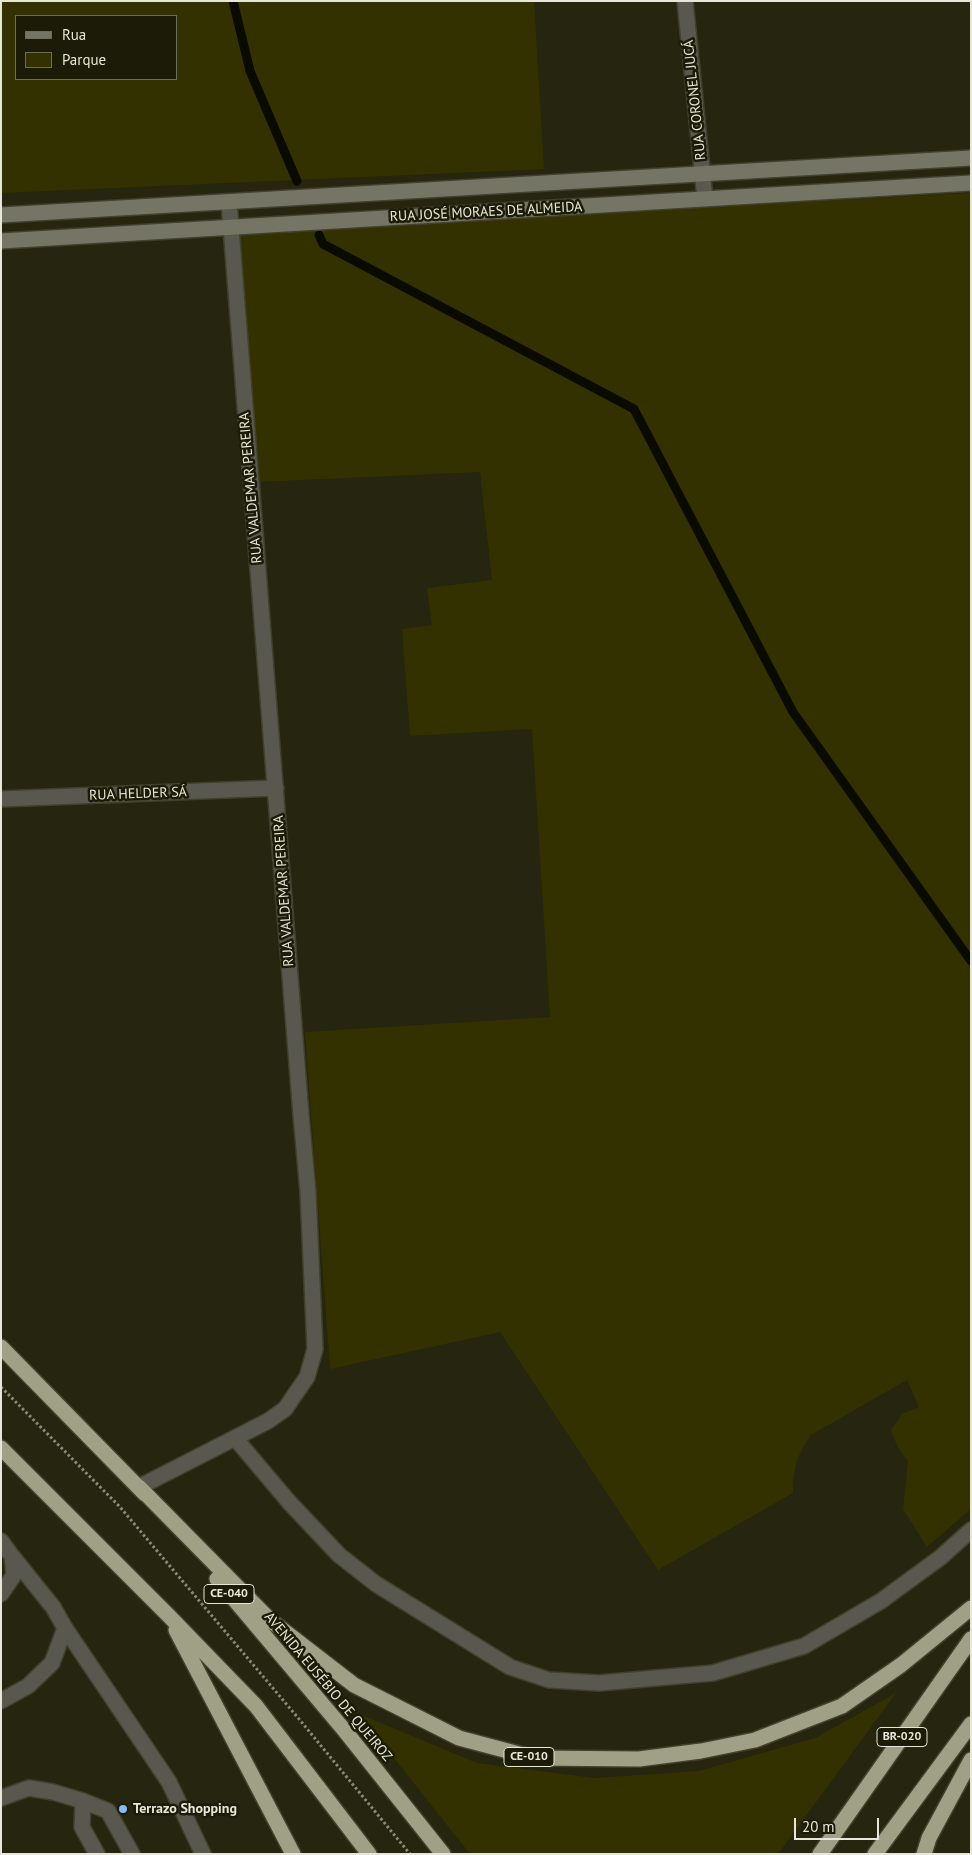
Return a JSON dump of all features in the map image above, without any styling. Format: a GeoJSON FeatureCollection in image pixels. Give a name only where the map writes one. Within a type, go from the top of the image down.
{"type":"FeatureCollection","features":[{"type":"Feature","properties":{"kind":"highway","name":"AVENIDA EUSÉBIO DE QUEIROZ"},"geometry":{"type":"LineString","coordinates":[[1,1347],[140,1487],[344,1731],[443,1854]]}},
{"type":"Feature","properties":{"kind":"highway"},"geometry":{"type":"LineString","coordinates":[[1,1448],[256,1706],[369,1854]]}},
{"type":"Feature","properties":{"kind":"highway","name":"CE-010"},"geometry":{"type":"LineString","coordinates":[[140,1487],[270,1620],[354,1685],[459,1738],[534,1758],[639,1759],[755,1740],[842,1706],[901,1665],[971,1608]]}},
{"type":"Feature","properties":{"kind":"highway"},"geometry":{"type":"LineString","coordinates":[[169,1616],[293,1854]]}},
{"type":"Feature","properties":{"kind":"highway","name":"BR-020"},"geometry":{"type":"LineString","coordinates":[[820,1854],[971,1639]]}},
{"type":"Feature","properties":{"kind":"highway"},"geometry":{"type":"LineString","coordinates":[[874,1854],[971,1724]]}},
{"type":"Feature","properties":{"kind":"highway"},"geometry":{"type":"LineString","coordinates":[[924,1854],[929,1838],[971,1760]]}},
{"type":"Feature","properties":{"kind":"street","name":"RUA CORONEL JUCÁ"},"geometry":{"type":"LineString","coordinates":[[685,1],[704,199]]}},
{"type":"Feature","properties":{"kind":"street","name":"RUA JOSÉ MORAES DE ALMEIDA"},"geometry":{"type":"LineString","coordinates":[[1,215],[971,158]]}},
{"type":"Feature","properties":{"kind":"street","name":"RUA JOSÉ MORAES DE ALMEIDA"},"geometry":{"type":"LineString","coordinates":[[1,241],[971,183]]}},
{"type":"Feature","properties":{"kind":"street","name":"RUA VALDEMAR PEREIRA"},"geometry":{"type":"LineString","coordinates":[[140,1487],[268,1421],[285,1409],[307,1377],[315,1349],[308,1192],[229,202]]}},
{"type":"Feature","properties":{"kind":"street","name":"RUA HELDER SÁ"},"geometry":{"type":"LineString","coordinates":[[1,800],[276,788]]}},
{"type":"Feature","properties":{"kind":"street"},"geometry":{"type":"LineString","coordinates":[[235,1438],[289,1502],[339,1555],[376,1584],[510,1667],[550,1680],[599,1683],[713,1673],[804,1646],[881,1601],[941,1557],[971,1530]]}},
{"type":"Feature","properties":{"kind":"street"},"geometry":{"type":"LineString","coordinates":[[1,1541],[53,1608],[169,1782],[203,1854]]}},
{"type":"Feature","properties":{"kind":"street"},"geometry":{"type":"LineString","coordinates":[[1,1594],[14,1575],[12,1556]]}},
{"type":"Feature","properties":{"kind":"street"},"geometry":{"type":"LineString","coordinates":[[1,1701],[28,1686],[52,1663],[66,1628]]}},
{"type":"Feature","properties":{"kind":"street"},"geometry":{"type":"LineString","coordinates":[[1,1798],[29,1788],[53,1792],[108,1811],[132,1854]]}},
{"type":"Feature","properties":{"kind":"street"},"geometry":{"type":"LineString","coordinates":[[83,1801],[82,1827],[97,1854]]}},
{"type":"Feature","properties":{"kind":"path"},"geometry":{"type":"LineString","coordinates":[[1,1388],[120,1507],[410,1854]]}},
{"type":"Feature","properties":{"kind":"green space"},"geometry":{"type":"Polygon","coordinates":[[[1,1],[534,1],[544,169],[1,193],[1,1]]]}},
{"type":"Feature","properties":{"kind":"green space"},"geometry":{"type":"Polygon","coordinates":[[[971,193],[971,1509],[927,1547],[903,1509],[908,1461],[898,1448],[891,1430],[902,1414],[919,1407],[907,1380],[811,1435],[802,1449],[797,1462],[793,1493],[658,1570],[500,1332],[330,1369],[305,1032],[550,1017],[532,729],[410,736],[402,629],[432,625],[427,588],[492,580],[480,472],[257,482],[235,232],[971,193]]]}},
{"type":"Feature","properties":{"kind":"green space"},"geometry":{"type":"Polygon","coordinates":[[[896,1693],[778,1854],[470,1854],[359,1714],[477,1763],[594,1778],[699,1771],[815,1738],[896,1693]]]}},
{"type":"Feature","properties":{"kind":"waterway"},"geometry":{"type":"LineString","coordinates":[[233,1],[250,71],[297,181]]}},
{"type":"Feature","properties":{"kind":"waterway"},"geometry":{"type":"LineString","coordinates":[[319,235],[323,244],[634,409],[793,712],[971,961]]}},
{"type":"Feature","properties":{"kind":"place","name":"Terrazo Shopping"},"geometry":{"type":"Point","coordinates":[123,1809]}}]}
